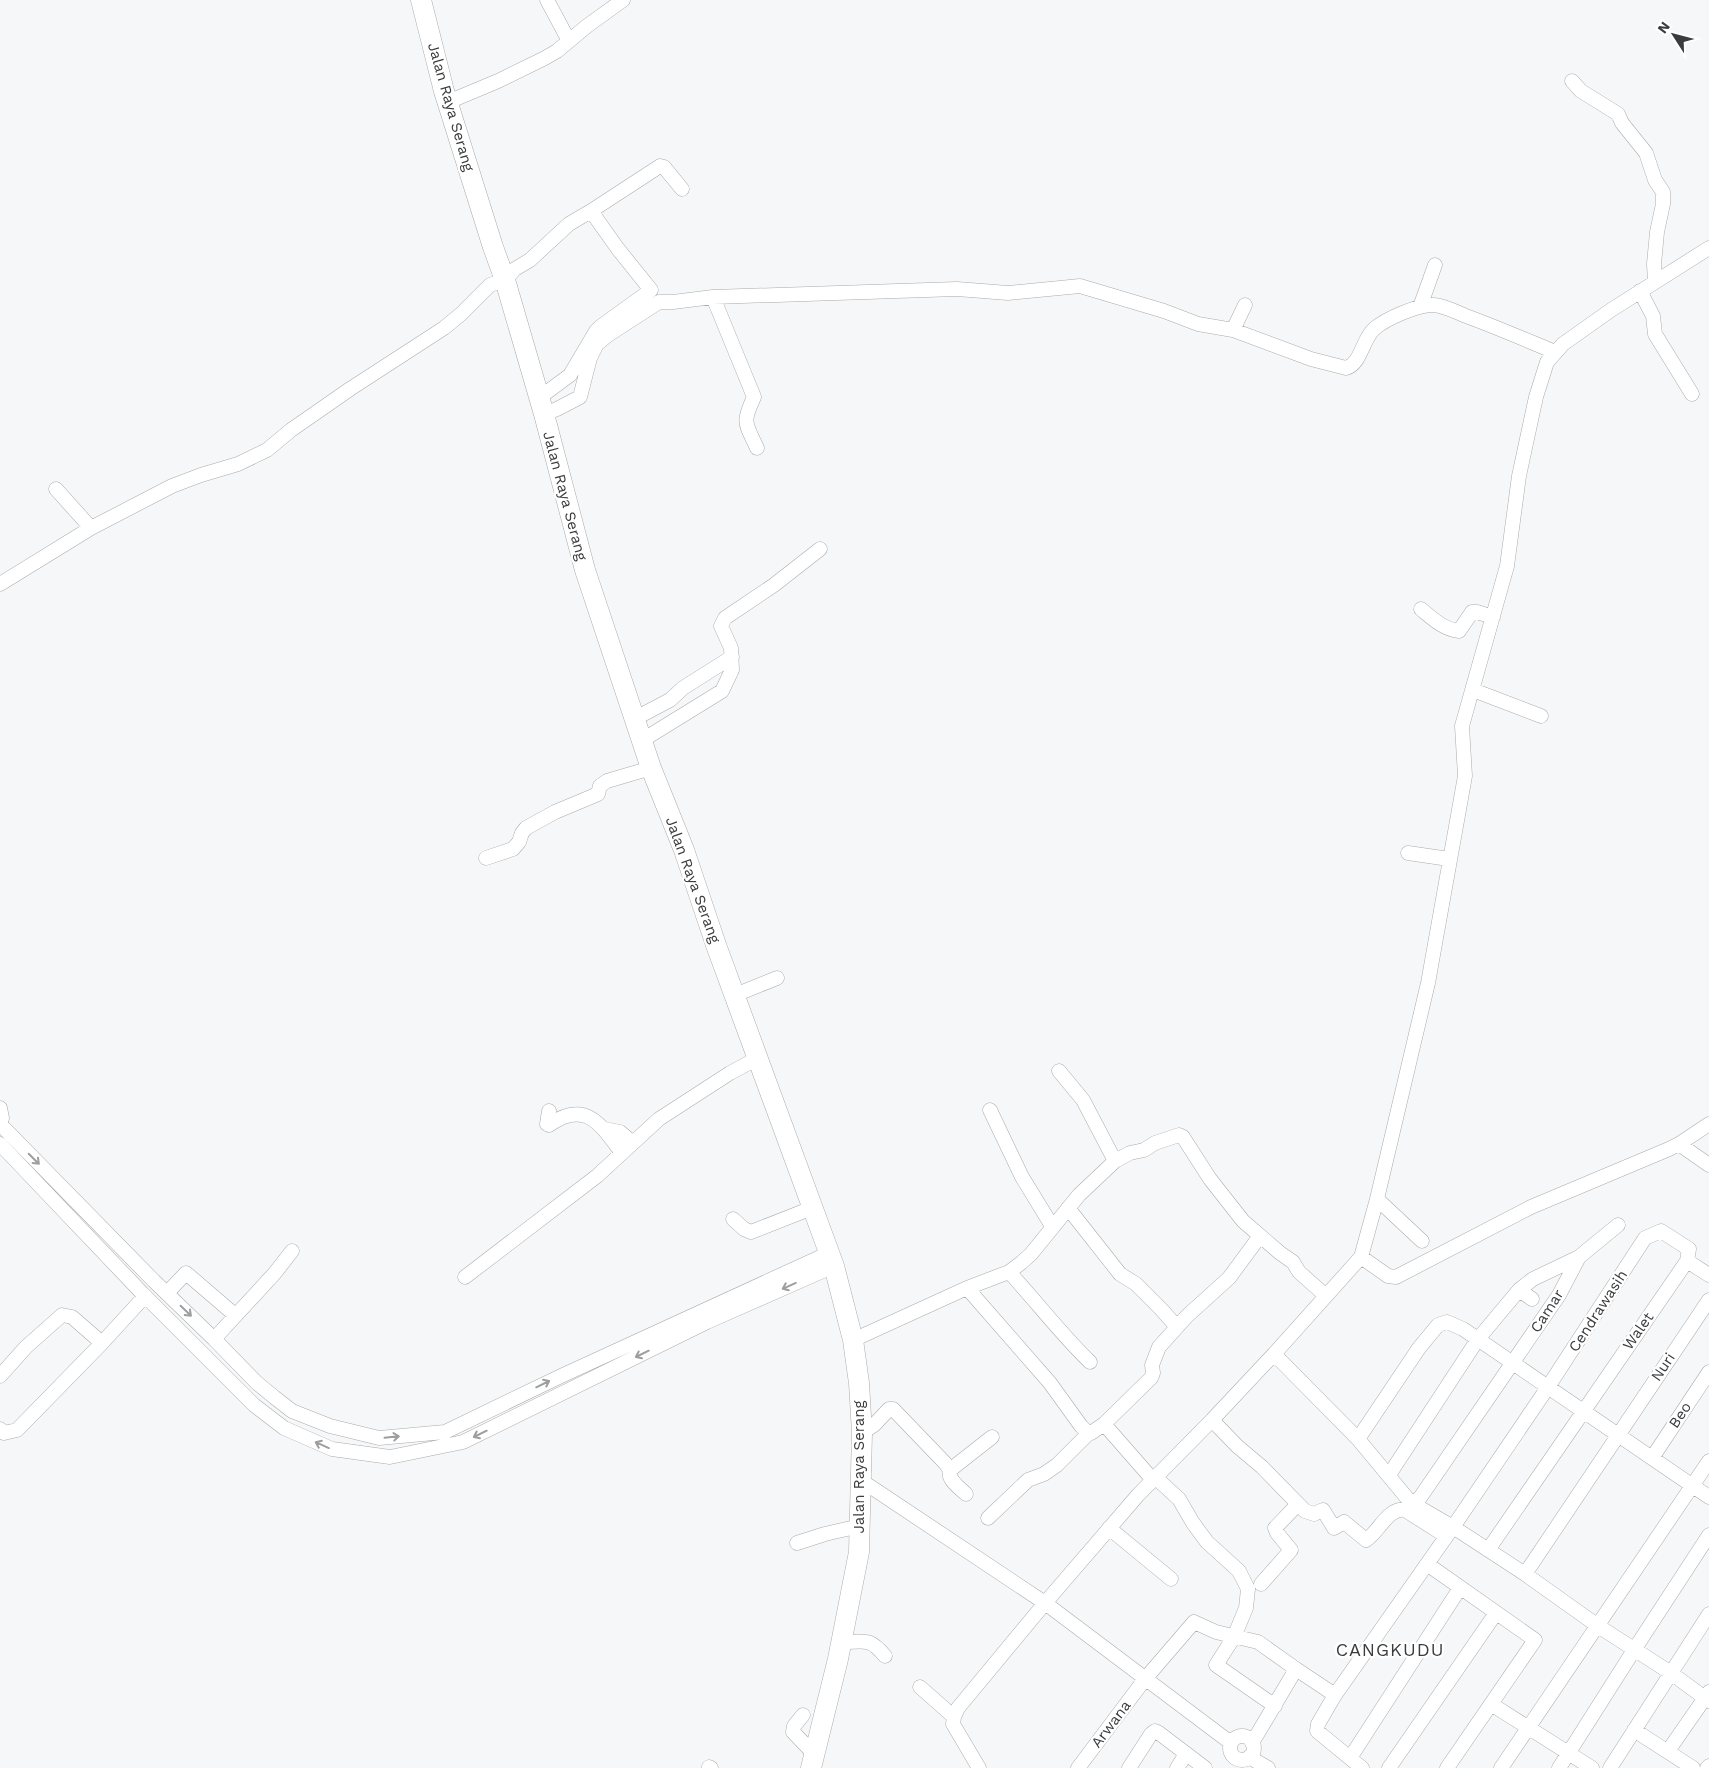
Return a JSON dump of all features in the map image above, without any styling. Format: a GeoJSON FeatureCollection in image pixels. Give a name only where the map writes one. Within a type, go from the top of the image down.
{"type":"FeatureCollection","features":[{"type":"Feature","properties":{"kind":"highway","name":"Jalan Raya Serang"},"geometry":{"type":"LineString","coordinates":[[421,0],[448,102],[505,280],[585,570],[641,741],[684,850],[831,1260],[853,1340],[859,1383],[862,1433],[859,1552],[842,1642],[813,1761]]}},
{"type":"Feature","properties":{"kind":"street"},"geometry":{"type":"LineString","coordinates":[[547,0],[568,41]]}},
{"type":"Feature","properties":{"kind":"street"},"geometry":{"type":"LineString","coordinates":[[448,102],[498,81],[545,58],[557,51],[623,0]]}},
{"type":"Feature","properties":{"kind":"street"},"geometry":{"type":"LineString","coordinates":[[1572,81],[1581,91],[1618,114],[1622,123],[1646,153],[1655,180],[1662,192],[1663,204],[1657,232],[1654,264],[1655,282]]}},
{"type":"Feature","properties":{"kind":"street"},"geometry":{"type":"LineString","coordinates":[[0,584],[91,528],[172,486],[201,475],[221,471],[255,457],[273,446],[291,430],[350,389],[444,328],[490,285],[505,280],[514,269],[530,260],[569,224],[591,212],[660,166],[664,167],[682,189]]}},
{"type":"Feature","properties":{"kind":"street"},"geometry":{"type":"LineString","coordinates":[[541,406],[570,375],[596,331],[652,290],[618,249],[591,212]]}},
{"type":"Feature","properties":{"kind":"street"},"geometry":{"type":"LineString","coordinates":[[979,1768],[953,1724],[958,1708],[1109,1528],[1274,1354],[1361,1257],[1377,1200],[1428,983],[1465,776],[1462,726],[1507,566],[1519,476],[1536,397],[1548,362],[1555,352],[1571,338],[1640,291],[1709,248]]}},
{"type":"Feature","properties":{"kind":"street"},"geometry":{"type":"LineString","coordinates":[[1420,307],[1435,265]]}},
{"type":"Feature","properties":{"kind":"street"},"geometry":{"type":"LineString","coordinates":[[541,406],[557,409],[580,397],[590,358],[597,344],[633,318],[659,302],[713,297],[957,289],[1008,293],[1080,286],[1164,311],[1198,324],[1233,330],[1311,360],[1346,368],[1355,363],[1362,346],[1373,330],[1392,318],[1420,307],[1435,305],[1555,352]]}},
{"type":"Feature","properties":{"kind":"street"},"geometry":{"type":"LineString","coordinates":[[1640,291],[1653,316],[1655,334],[1692,394]]}},
{"type":"Feature","properties":{"kind":"street"},"geometry":{"type":"LineString","coordinates":[[713,297],[754,397],[746,415],[746,423],[757,448]]}},
{"type":"Feature","properties":{"kind":"street"},"geometry":{"type":"LineString","coordinates":[[1233,330],[1245,305]]}},
{"type":"Feature","properties":{"kind":"street"},"geometry":{"type":"LineString","coordinates":[[56,489],[91,528]]}},
{"type":"Feature","properties":{"kind":"street"},"geometry":{"type":"LineString","coordinates":[[641,741],[722,691],[732,670],[731,648],[721,626],[725,618],[774,585],[820,549]]}},
{"type":"Feature","properties":{"kind":"street"},"geometry":{"type":"LineString","coordinates":[[1421,609],[1439,624],[1452,630],[1458,630],[1462,627],[1472,612],[1493,617]]}},
{"type":"Feature","properties":{"kind":"street"},"geometry":{"type":"LineString","coordinates":[[634,719],[670,700],[683,688],[732,657]]}},
{"type":"Feature","properties":{"kind":"street"},"geometry":{"type":"LineString","coordinates":[[1473,690],[1541,716]]}},
{"type":"Feature","properties":{"kind":"street"},"geometry":{"type":"LineString","coordinates":[[486,858],[513,850],[526,828],[555,812],[598,794],[600,786],[606,780],[651,768]]}},
{"type":"Feature","properties":{"kind":"street"},"geometry":{"type":"LineString","coordinates":[[1408,853],[1449,859]]}},
{"type":"Feature","properties":{"kind":"street"},"geometry":{"type":"LineString","coordinates":[[735,994],[777,978]]}},
{"type":"Feature","properties":{"kind":"street"},"geometry":{"type":"LineString","coordinates":[[465,1278],[597,1176],[659,1119],[730,1073],[758,1058]]}},
{"type":"Feature","properties":{"kind":"street"},"geometry":{"type":"LineString","coordinates":[[1059,1071],[1083,1100],[1115,1161]]}},
{"type":"Feature","properties":{"kind":"street"},"geometry":{"type":"LineString","coordinates":[[0,1108],[2,1118],[0,1124],[257,1383],[292,1411],[330,1426],[379,1438],[445,1432],[831,1260]]}},
{"type":"Feature","properties":{"kind":"street"},"geometry":{"type":"LineString","coordinates":[[990,1110],[1022,1177],[1052,1226]]}},
{"type":"Feature","properties":{"kind":"street"},"geometry":{"type":"LineString","coordinates":[[548,1111],[546,1121],[550,1125],[562,1117],[579,1114],[589,1117],[604,1129],[622,1153]]}},
{"type":"Feature","properties":{"kind":"street"},"geometry":{"type":"LineString","coordinates":[[1361,1257],[1388,1276],[1405,1273],[1530,1207],[1669,1149],[1709,1124]]}},
{"type":"Feature","properties":{"kind":"street"},"geometry":{"type":"LineString","coordinates":[[604,1129],[620,1132],[633,1143]]}},
{"type":"Feature","properties":{"kind":"street"},"geometry":{"type":"LineString","coordinates":[[853,1340],[967,1288],[1009,1272],[1031,1254],[1068,1208],[1115,1161],[1130,1152],[1144,1150],[1179,1134],[1183,1137],[1228,1204],[1243,1221],[1293,1262],[1299,1272],[1326,1296]]}},
{"type":"Feature","properties":{"kind":"street"},"geometry":{"type":"LineString","coordinates":[[0,1144],[254,1405],[284,1428],[332,1449],[390,1457],[464,1442],[831,1260]]}},
{"type":"Feature","properties":{"kind":"street"},"geometry":{"type":"LineString","coordinates":[[1679,1144],[1709,1165]]}},
{"type":"Feature","properties":{"kind":"street"},"geometry":{"type":"LineString","coordinates":[[1377,1200],[1422,1241]]}},
{"type":"Feature","properties":{"kind":"street"},"geometry":{"type":"LineString","coordinates":[[733,1219],[744,1230],[751,1232],[812,1208]]}},
{"type":"Feature","properties":{"kind":"street"},"geometry":{"type":"LineString","coordinates":[[1068,1208],[1120,1274],[1136,1284],[1177,1327]]}},
{"type":"Feature","properties":{"kind":"street"},"geometry":{"type":"LineString","coordinates":[[1389,1475],[1478,1339],[1520,1290],[1533,1280],[1579,1257],[1618,1225]]}},
{"type":"Feature","properties":{"kind":"street","name":"Cendrawasih"},"geometry":{"type":"LineString","coordinates":[[1350,1758],[1317,1731],[1318,1724],[1335,1695],[1450,1531],[1649,1235],[1661,1231],[1688,1255]]}},
{"type":"Feature","properties":{"kind":"street"},"geometry":{"type":"LineString","coordinates":[[988,1518],[1028,1480],[1044,1474],[1057,1465],[1089,1433],[1104,1424],[1151,1378],[1154,1357],[1159,1347],[1177,1327],[1229,1278],[1260,1236]]}},
{"type":"Feature","properties":{"kind":"street"},"geometry":{"type":"LineString","coordinates":[[214,1339],[274,1274],[292,1251]]}},
{"type":"Feature","properties":{"kind":"street"},"geometry":{"type":"LineString","coordinates":[[1688,1255],[1709,1275]]}},
{"type":"Feature","properties":{"kind":"street","name":"Walet"},"geometry":{"type":"LineString","coordinates":[[1488,1550],[1688,1255]]}},
{"type":"Feature","properties":{"kind":"street","name":"Camar"},"geometry":{"type":"LineString","coordinates":[[1415,1505],[1559,1295],[1579,1257]]}},
{"type":"Feature","properties":{"kind":"street"},"geometry":{"type":"LineString","coordinates":[[1009,1272],[1090,1362]]}},
{"type":"Feature","properties":{"kind":"street"},"geometry":{"type":"LineString","coordinates":[[167,1293],[186,1273],[236,1315]]}},
{"type":"Feature","properties":{"kind":"street"},"geometry":{"type":"LineString","coordinates":[[0,1429],[4,1432],[17,1430],[102,1343],[154,1281]]}},
{"type":"Feature","properties":{"kind":"street"},"geometry":{"type":"LineString","coordinates":[[967,1288],[1050,1383],[1081,1426],[1089,1433]]}},
{"type":"Feature","properties":{"kind":"street"},"geometry":{"type":"LineString","coordinates":[[1520,1290],[1532,1299]]}},
{"type":"Feature","properties":{"kind":"street","name":"Nuri"},"geometry":{"type":"LineString","coordinates":[[1525,1574],[1617,1434],[1709,1300]]}},
{"type":"Feature","properties":{"kind":"street"},"geometry":{"type":"LineString","coordinates":[[0,1376],[26,1347],[62,1315],[72,1317],[102,1343]]}},
{"type":"Feature","properties":{"kind":"street"},"geometry":{"type":"LineString","coordinates":[[1358,1439],[1420,1348],[1438,1325],[1447,1322],[1463,1329],[1478,1339],[1709,1497]]}},
{"type":"Feature","properties":{"kind":"street"},"geometry":{"type":"LineString","coordinates":[[1274,1354],[1358,1439],[1407,1498],[1450,1531]]}},
{"type":"Feature","properties":{"kind":"street","name":"Beo"},"geometry":{"type":"LineString","coordinates":[[1652,1458],[1709,1372]]}},
{"type":"Feature","properties":{"kind":"street"},"geometry":{"type":"LineString","coordinates":[[493,1409],[499,1425]]}},
{"type":"Feature","properties":{"kind":"street"},"geometry":{"type":"LineString","coordinates":[[862,1433],[874,1425],[889,1409],[893,1409],[950,1470]]}},
{"type":"Feature","properties":{"kind":"street"},"geometry":{"type":"LineString","coordinates":[[1212,1420],[1305,1511],[1318,1514],[1323,1510],[1334,1528],[1344,1522],[1366,1540],[1392,1512],[1399,1509],[1405,1510],[1488,1550],[1598,1626],[1708,1697],[1668,1751]]}},
{"type":"Feature","properties":{"kind":"street"},"geometry":{"type":"LineString","coordinates":[[1104,1424],[1154,1479],[1179,1499],[1192,1523],[1208,1542],[1239,1571],[1248,1589],[1246,1608],[1234,1637],[1216,1665],[1275,1706]]}},
{"type":"Feature","properties":{"kind":"street"},"geometry":{"type":"LineString","coordinates":[[966,1494],[951,1479],[949,1475],[950,1470],[992,1437]]}},
{"type":"Feature","properties":{"kind":"street"},"geometry":{"type":"LineString","coordinates":[[1501,1768],[1709,1461]]}},
{"type":"Feature","properties":{"kind":"street"},"geometry":{"type":"LineString","coordinates":[[862,1481],[1045,1603],[1231,1743]]}},
{"type":"Feature","properties":{"kind":"street"},"geometry":{"type":"LineString","coordinates":[[1261,1584],[1291,1550],[1275,1528],[1298,1504]]}},
{"type":"Feature","properties":{"kind":"street"},"geometry":{"type":"LineString","coordinates":[[796,1543],[860,1526]]}},
{"type":"Feature","properties":{"kind":"street"},"geometry":{"type":"LineString","coordinates":[[1109,1528],[1171,1579]]}},
{"type":"Feature","properties":{"kind":"street"},"geometry":{"type":"LineString","coordinates":[[1559,1768],[1709,1535]]}},
{"type":"Feature","properties":{"kind":"street"},"geometry":{"type":"LineString","coordinates":[[1426,1564],[1536,1640],[1447,1768]]}},
{"type":"Feature","properties":{"kind":"street"},"geometry":{"type":"LineString","coordinates":[[1362,1768],[1350,1758],[1460,1588]]}},
{"type":"Feature","properties":{"kind":"street"},"geometry":{"type":"LineString","coordinates":[[1389,1768],[1496,1613]]}},
{"type":"Feature","properties":{"kind":"street"},"geometry":{"type":"LineString","coordinates":[[1610,1768],[1709,1614]]}},
{"type":"Feature","properties":{"kind":"street","name":"Arwana"},"geometry":{"type":"LineString","coordinates":[[1078,1768],[1145,1679],[1194,1622],[1216,1632],[1234,1637]]}},
{"type":"Feature","properties":{"kind":"street"},"geometry":{"type":"LineString","coordinates":[[1234,1637],[1258,1642],[1335,1695]]}},
{"type":"Feature","properties":{"kind":"street"},"geometry":{"type":"LineString","coordinates":[[842,1642],[869,1642],[875,1644],[885,1656]]}},
{"type":"Feature","properties":{"kind":"street"},"geometry":{"type":"LineString","coordinates":[[1252,1743],[1248,1738],[1242,1736],[1235,1738],[1231,1743],[1230,1763],[1250,1757],[1252,1743],[1296,1668]]}},
{"type":"Feature","properties":{"kind":"street"},"geometry":{"type":"LineString","coordinates":[[920,1687],[954,1717]]}},
{"type":"Feature","properties":{"kind":"street"},"geometry":{"type":"LineString","coordinates":[[1492,1704],[1592,1768]]}},
{"type":"Feature","properties":{"kind":"street"},"geometry":{"type":"LineString","coordinates":[[803,1715],[794,1726],[793,1732],[813,1761]]}},
{"type":"Feature","properties":{"kind":"street"},"geometry":{"type":"LineString","coordinates":[[1634,1730],[1692,1768]]}},
{"type":"Feature","properties":{"kind":"street"},"geometry":{"type":"LineString","coordinates":[[1129,1768],[1151,1734],[1155,1731],[1205,1768]]}},
{"type":"Feature","properties":{"kind":"street"},"geometry":{"type":"LineString","coordinates":[[1177,1768],[1186,1754]]}},
{"type":"Feature","properties":{"kind":"street"},"geometry":{"type":"LineString","coordinates":[[1250,1757],[1268,1768]]}},
{"type":"Feature","properties":{"kind":"district","name":"CANGKUDU"},"geometry":{"type":"Point","coordinates":[1390,1649]}}]}
